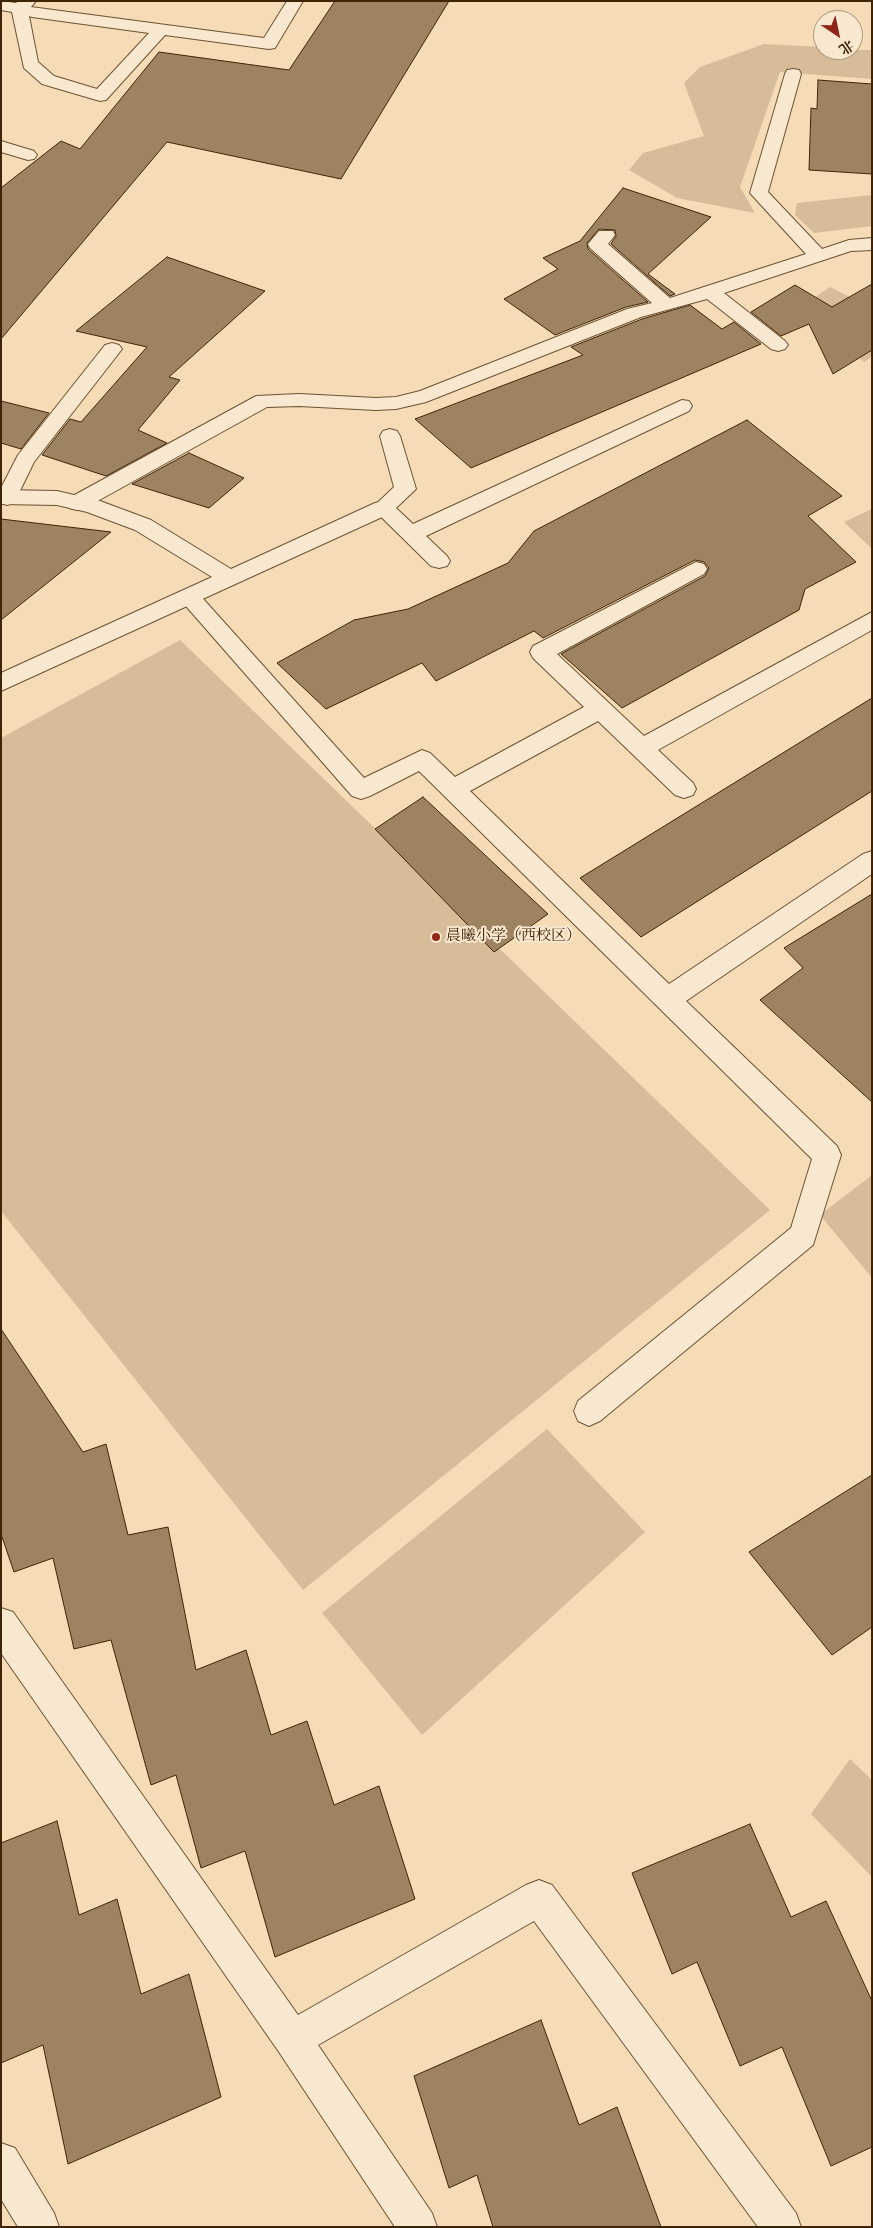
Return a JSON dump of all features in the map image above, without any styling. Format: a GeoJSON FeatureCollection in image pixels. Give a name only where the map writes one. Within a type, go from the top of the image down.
{"type":"FeatureCollection","features":[{"type":"Feature","properties":{"kind":"street"},"geometry":{"type":"LineString","coordinates":[[1,5],[24,5],[161,30],[269,44],[294,1]]}},
{"type":"Feature","properties":{"kind":"street"},"geometry":{"type":"LineString","coordinates":[[24,5],[30,64],[48,80],[100,96],[161,30]]}},
{"type":"Feature","properties":{"kind":"street"},"geometry":{"type":"LineString","coordinates":[[793,74],[759,193],[819,257]]}},
{"type":"Feature","properties":{"kind":"street"},"geometry":{"type":"LineString","coordinates":[[1,146],[28,155]]}},
{"type":"Feature","properties":{"kind":"street"},"geometry":{"type":"LineString","coordinates":[[606,235],[597,244],[666,305]]}},
{"type":"Feature","properties":{"kind":"street"},"geometry":{"type":"LineString","coordinates":[[77,502],[263,401],[299,400],[376,404],[396,403],[426,396],[627,316],[710,292],[849,246],[872,244]]}},
{"type":"Feature","properties":{"kind":"street"},"geometry":{"type":"LineString","coordinates":[[710,292],[778,345]]}},
{"type":"Feature","properties":{"kind":"street"},"geometry":{"type":"LineString","coordinates":[[112,349],[25,460],[4,498],[57,498],[92,506],[143,525],[230,578]]}},
{"type":"Feature","properties":{"kind":"street"},"geometry":{"type":"LineString","coordinates":[[411,534],[682,406]]}},
{"type":"Feature","properties":{"kind":"street"},"geometry":{"type":"LineString","coordinates":[[1,683],[384,508],[405,489],[390,436]]}},
{"type":"Feature","properties":{"kind":"street"},"geometry":{"type":"LineString","coordinates":[[384,508],[438,561]]}},
{"type":"Feature","properties":{"kind":"street"},"geometry":{"type":"LineString","coordinates":[[684,789],[541,652],[696,569]]}},
{"type":"Feature","properties":{"kind":"street"},"geometry":{"type":"LineString","coordinates":[[189,597],[361,790],[422,759],[827,1155],[803,1236],[589,1411]]}},
{"type":"Feature","properties":{"kind":"street"},"geometry":{"type":"LineString","coordinates":[[642,748],[872,620]]}},
{"type":"Feature","properties":{"kind":"street"},"geometry":{"type":"LineString","coordinates":[[452,789],[601,709]]}},
{"type":"Feature","properties":{"kind":"street"},"geometry":{"type":"LineString","coordinates":[[668,999],[872,860]]}},
{"type":"Feature","properties":{"kind":"street"},"geometry":{"type":"LineString","coordinates":[[1,1624],[292,2039],[418,2227]]}},
{"type":"Feature","properties":{"kind":"street"},"geometry":{"type":"LineString","coordinates":[[292,2039],[539,1898],[782,2227]]}},
{"type":"Feature","properties":{"kind":"street"},"geometry":{"type":"LineString","coordinates":[[1,2162],[40,2227]]}},
{"type":"Feature","properties":{"kind":"shaded area"},"geometry":{"type":"Polygon","coordinates":[[[764,44],[813,46],[813,60],[863,60],[863,50],[872,50],[872,79],[780,72],[740,187],[755,213],[677,198],[629,170],[643,153],[704,136],[684,83],[700,67],[764,44]]]}},
{"type":"Feature","properties":{"kind":"shaded area"},"geometry":{"type":"Polygon","coordinates":[[[872,195],[872,226],[814,233],[795,215],[797,203],[872,195]]]}},
{"type":"Feature","properties":{"kind":"shaded area"},"geometry":{"type":"Polygon","coordinates":[[[830,287],[872,308],[872,357],[864,362],[802,306],[830,287]]]}},
{"type":"Feature","properties":{"kind":"shaded area"},"geometry":{"type":"Polygon","coordinates":[[[872,509],[872,549],[844,522],[872,509]]]}},
{"type":"Feature","properties":{"kind":"shaded area"},"geometry":{"type":"Polygon","coordinates":[[[180,640],[770,1210],[303,1590],[1,1211],[1,738],[180,640]]]}},
{"type":"Feature","properties":{"kind":"shaded area"},"geometry":{"type":"Polygon","coordinates":[[[872,1175],[872,1278],[820,1215],[872,1175]]]}},
{"type":"Feature","properties":{"kind":"shaded area"},"geometry":{"type":"Polygon","coordinates":[[[547,1429],[645,1532],[422,1735],[322,1613],[547,1429]]]}},
{"type":"Feature","properties":{"kind":"shaded area"},"geometry":{"type":"Polygon","coordinates":[[[850,1759],[872,1780],[872,1877],[811,1814],[850,1759]]]}},
{"type":"Feature","properties":{"kind":"building"},"geometry":{"type":"Polygon","coordinates":[[[335,1],[449,1],[341,179],[167,142],[1,339],[1,188],[61,141],[80,149],[159,52],[289,70],[335,1]]]}},
{"type":"Feature","properties":{"kind":"building"},"geometry":{"type":"Polygon","coordinates":[[[818,80],[872,84],[872,174],[809,170],[811,108],[817,109],[818,80]]]}},
{"type":"Feature","properties":{"kind":"building"},"geometry":{"type":"Polygon","coordinates":[[[623,188],[711,217],[648,274],[675,294],[670,296],[611,244],[616,236],[615,230],[599,229],[587,243],[588,249],[648,302],[626,307],[555,335],[504,299],[558,269],[543,258],[580,241],[623,188]]]}},
{"type":"Feature","properties":{"kind":"building"},"geometry":{"type":"Polygon","coordinates":[[[167,257],[265,291],[169,377],[180,380],[138,430],[167,443],[106,476],[42,455],[70,419],[81,422],[147,347],[76,331],[167,257]]]}},
{"type":"Feature","properties":{"kind":"building"},"geometry":{"type":"Polygon","coordinates":[[[872,284],[872,350],[833,374],[809,324],[781,336],[751,312],[795,285],[832,307],[872,284]]]}},
{"type":"Feature","properties":{"kind":"building"},"geometry":{"type":"Polygon","coordinates":[[[690,305],[722,329],[734,322],[761,344],[471,468],[415,419],[583,355],[571,347],[642,319],[690,305]]]}},
{"type":"Feature","properties":{"kind":"building"},"geometry":{"type":"Polygon","coordinates":[[[1,401],[49,413],[21,449],[1,443],[1,401]]]}},
{"type":"Feature","properties":{"kind":"building"},"geometry":{"type":"Polygon","coordinates":[[[747,420],[842,496],[808,516],[856,562],[805,589],[799,610],[622,708],[561,654],[705,576],[709,568],[704,562],[695,560],[543,638],[534,631],[436,681],[422,663],[326,709],[277,663],[354,620],[408,609],[508,563],[534,531],[747,420]]]}},
{"type":"Feature","properties":{"kind":"building"},"geometry":{"type":"Polygon","coordinates":[[[189,453],[244,478],[209,508],[132,484],[189,453]]]}},
{"type":"Feature","properties":{"kind":"building"},"geometry":{"type":"Polygon","coordinates":[[[1,519],[111,532],[1,620],[1,519]]]}},
{"type":"Feature","properties":{"kind":"building"},"geometry":{"type":"Polygon","coordinates":[[[872,698],[872,791],[641,937],[580,878],[872,698]]]}},
{"type":"Feature","properties":{"kind":"building"},"geometry":{"type":"Polygon","coordinates":[[[423,797],[548,914],[494,952],[375,829],[423,797]]]}},
{"type":"Feature","properties":{"kind":"building"},"geometry":{"type":"Polygon","coordinates":[[[872,894],[872,1102],[760,1000],[803,968],[784,948],[872,894]]]}},
{"type":"Feature","properties":{"kind":"building"},"geometry":{"type":"Polygon","coordinates":[[[1,1329],[83,1452],[106,1444],[128,1535],[168,1527],[196,1670],[246,1650],[271,1735],[307,1721],[334,1805],[379,1786],[415,1899],[275,1957],[245,1851],[201,1868],[176,1775],[151,1785],[111,1640],[74,1649],[53,1558],[14,1572],[1,1534],[1,1329]]]}},
{"type":"Feature","properties":{"kind":"building"},"geometry":{"type":"Polygon","coordinates":[[[872,1475],[872,1627],[832,1655],[749,1552],[872,1475]]]}},
{"type":"Feature","properties":{"kind":"building"},"geometry":{"type":"Polygon","coordinates":[[[57,1821],[79,1915],[117,1899],[141,1994],[189,1974],[221,2097],[68,2164],[43,2045],[1,2063],[1,1843],[57,1821]]]}},
{"type":"Feature","properties":{"kind":"building"},"geometry":{"type":"Polygon","coordinates":[[[750,1824],[791,1917],[826,1901],[872,2001],[872,2147],[831,2166],[782,2047],[740,2066],[697,1962],[672,1974],[632,1873],[750,1824]]]}},
{"type":"Feature","properties":{"kind":"building"},"geometry":{"type":"Polygon","coordinates":[[[541,2020],[579,2125],[617,2107],[661,2227],[493,2227],[477,2175],[449,2188],[414,2076],[541,2020]]]}},
{"type":"Feature","properties":{"kind":"place","name":"晨曦小学（西校区）"},"geometry":{"type":"Point","coordinates":[436,937]}}]}
